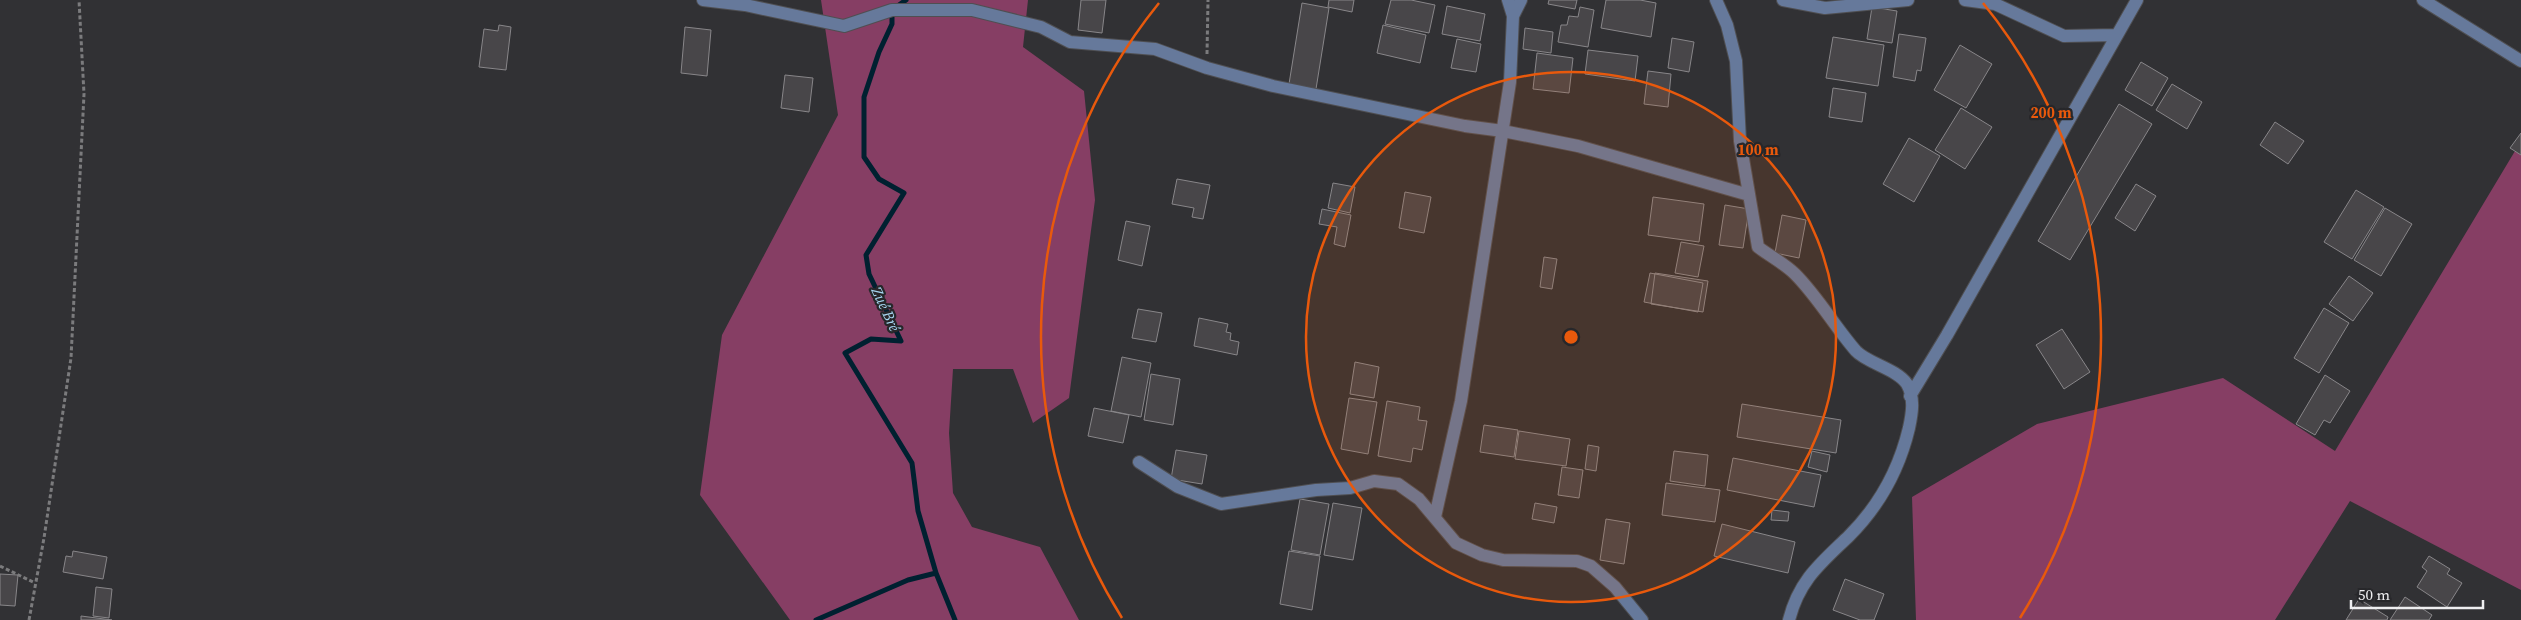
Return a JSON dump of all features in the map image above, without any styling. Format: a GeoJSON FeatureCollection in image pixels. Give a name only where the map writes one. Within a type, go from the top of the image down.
{"type":"FeatureCollection","features":[{"type":"Feature","properties":{"kind":"street"},"geometry":{"type":"LineString","coordinates":[[703,0],[745,5],[844,26],[892,10],[972,10],[1041,27],[1070,42],[1155,49],[1207,68],[1273,86],[1465,126],[1503,131],[1578,146],[1750,195]]}},
{"type":"Feature","properties":{"kind":"street"},"geometry":{"type":"LineString","coordinates":[[1435,517],[1462,402],[1510,82],[1513,16],[1508,0]]}},
{"type":"Feature","properties":{"kind":"street"},"geometry":{"type":"LineString","coordinates":[[1513,16],[1521,0]]}},
{"type":"Feature","properties":{"kind":"street"},"geometry":{"type":"LineString","coordinates":[[1716,0],[1727,25],[1736,61],[1740,142],[1758,247],[1795,274],[1858,353],[1877,363],[1906,384],[1914,408],[1906,441],[1894,477],[1875,505],[1803,583],[1788,620]]}},
{"type":"Feature","properties":{"kind":"street"},"geometry":{"type":"LineString","coordinates":[[1783,0],[1825,8],[1908,0]]}},
{"type":"Feature","properties":{"kind":"street"},"geometry":{"type":"LineString","coordinates":[[1965,0],[1995,4],[2064,36],[2116,35]]}},
{"type":"Feature","properties":{"kind":"street"},"geometry":{"type":"LineString","coordinates":[[1910,396],[2137,0]]}},
{"type":"Feature","properties":{"kind":"street"},"geometry":{"type":"LineString","coordinates":[[2422,0],[2521,61]]}},
{"type":"Feature","properties":{"kind":"street"},"geometry":{"type":"LineString","coordinates":[[1139,462],[1178,487],[1221,504],[1316,490],[1350,488],[1374,481],[1398,484],[1419,499],[1456,543],[1482,555],[1503,560],[1577,561],[1591,566],[1609,580],[1642,620]]}},
{"type":"Feature","properties":{"kind":"path"},"geometry":{"type":"LineString","coordinates":[[29,620],[71,358],[84,94],[79,0]]}},
{"type":"Feature","properties":{"kind":"path"},"geometry":{"type":"LineString","coordinates":[[1207,68],[1206,13],[1208,0]]}},
{"type":"Feature","properties":{"kind":"path"},"geometry":{"type":"LineString","coordinates":[[0,566],[35,583]]}},
{"type":"Feature","properties":{"kind":"shaded area"},"geometry":{"type":"Polygon","coordinates":[[[821,0],[1028,0],[1023,47],[1084,91],[1095,200],[1069,398],[1033,423],[1013,369],[953,369],[949,433],[953,493],[972,527],[1040,547],[1079,620],[790,620],[700,495],[722,335],[838,115],[821,0]]]}},
{"type":"Feature","properties":{"kind":"shaded area"},"geometry":{"type":"Polygon","coordinates":[[[2521,141],[2521,590],[2350,501],[2275,620],[1916,620],[1912,497],[2037,424],[2223,378],[2335,451],[2521,141]]]}},
{"type":"Feature","properties":{"kind":"building"},"geometry":{"type":"Polygon","coordinates":[[[1081,0],[1106,0],[1102,33],[1078,30],[1081,0]]]}},
{"type":"Feature","properties":{"kind":"building"},"geometry":{"type":"Polygon","coordinates":[[[1329,0],[1354,0],[1352,12],[1328,7],[1329,0]]]}},
{"type":"Feature","properties":{"kind":"building"},"geometry":{"type":"Polygon","coordinates":[[[1391,0],[1411,0],[1435,5],[1429,33],[1385,24],[1391,0]]]}},
{"type":"Feature","properties":{"kind":"building"},"geometry":{"type":"Polygon","coordinates":[[[1549,0],[1577,0],[1575,9],[1548,4],[1549,0]]]}},
{"type":"Feature","properties":{"kind":"building"},"geometry":{"type":"Polygon","coordinates":[[[1606,0],[1640,0],[1656,3],[1651,37],[1601,28],[1606,0]]]}},
{"type":"Feature","properties":{"kind":"building"},"geometry":{"type":"Polygon","coordinates":[[[1302,3],[1329,8],[1316,89],[1289,84],[1302,3]]]}},
{"type":"Feature","properties":{"kind":"building"},"geometry":{"type":"Polygon","coordinates":[[[1447,6],[1485,14],[1480,41],[1442,34],[1447,6]]]}},
{"type":"Feature","properties":{"kind":"building"},"geometry":{"type":"Polygon","coordinates":[[[1580,7],[1594,10],[1588,47],[1558,42],[1561,25],[1567,25],[1569,16],[1578,17],[1580,7]]]}},
{"type":"Feature","properties":{"kind":"building"},"geometry":{"type":"Polygon","coordinates":[[[1872,7],[1897,11],[1892,43],[1867,39],[1872,7]]]}},
{"type":"Feature","properties":{"kind":"building"},"geometry":{"type":"Polygon","coordinates":[[[499,25],[511,27],[506,70],[479,67],[484,29],[498,31],[499,25]]]}},
{"type":"Feature","properties":{"kind":"building"},"geometry":{"type":"Polygon","coordinates":[[[1383,25],[1426,35],[1420,63],[1377,53],[1383,25]]]}},
{"type":"Feature","properties":{"kind":"building"},"geometry":{"type":"Polygon","coordinates":[[[685,27],[711,30],[707,76],[681,73],[685,27]]]}},
{"type":"Feature","properties":{"kind":"building"},"geometry":{"type":"Polygon","coordinates":[[[1525,28],[1553,32],[1551,53],[1523,49],[1525,28]]]}},
{"type":"Feature","properties":{"kind":"building"},"geometry":{"type":"Polygon","coordinates":[[[1899,34],[1926,38],[1921,71],[1917,70],[1915,81],[1893,77],[1899,34]]]}},
{"type":"Feature","properties":{"kind":"building"},"geometry":{"type":"Polygon","coordinates":[[[1833,37],[1884,45],[1878,86],[1826,78],[1833,37]]]}},
{"type":"Feature","properties":{"kind":"building"},"geometry":{"type":"Polygon","coordinates":[[[1672,38],[1694,42],[1689,72],[1668,68],[1672,38]]]}},
{"type":"Feature","properties":{"kind":"building"},"geometry":{"type":"Polygon","coordinates":[[[1457,39],[1481,44],[1476,72],[1451,68],[1457,39]]]}},
{"type":"Feature","properties":{"kind":"building"},"geometry":{"type":"Polygon","coordinates":[[[1960,45],[1992,64],[1966,108],[1934,90],[1960,45]]]}},
{"type":"Feature","properties":{"kind":"building"},"geometry":{"type":"Polygon","coordinates":[[[1588,50],[1638,56],[1635,81],[1585,74],[1588,50]]]}},
{"type":"Feature","properties":{"kind":"building"},"geometry":{"type":"Polygon","coordinates":[[[1537,53],[1573,58],[1569,93],[1533,89],[1537,53]]]}},
{"type":"Feature","properties":{"kind":"building"},"geometry":{"type":"Polygon","coordinates":[[[2141,62],[2168,78],[2152,106],[2125,90],[2141,62]]]}},
{"type":"Feature","properties":{"kind":"building"},"geometry":{"type":"Polygon","coordinates":[[[1648,71],[1671,74],[1668,107],[1644,104],[1648,71]]]}},
{"type":"Feature","properties":{"kind":"building"},"geometry":{"type":"Polygon","coordinates":[[[785,75],[813,78],[809,112],[781,108],[785,75]]]}},
{"type":"Feature","properties":{"kind":"building"},"geometry":{"type":"Polygon","coordinates":[[[2172,84],[2202,102],[2187,129],[2156,110],[2172,84]]]}},
{"type":"Feature","properties":{"kind":"building"},"geometry":{"type":"Polygon","coordinates":[[[1833,88],[1866,93],[1862,122],[1829,117],[1833,88]]]}},
{"type":"Feature","properties":{"kind":"building"},"geometry":{"type":"Polygon","coordinates":[[[2119,104],[2152,124],[2070,260],[2038,241],[2119,104]]]}},
{"type":"Feature","properties":{"kind":"building"},"geometry":{"type":"Polygon","coordinates":[[[1961,108],[1992,127],[1965,169],[1935,150],[1961,108]]]}},
{"type":"Feature","properties":{"kind":"building"},"geometry":{"type":"Polygon","coordinates":[[[2275,122],[2304,141],[2288,164],[2260,145],[2275,122]]]}},
{"type":"Feature","properties":{"kind":"building"},"geometry":{"type":"Polygon","coordinates":[[[2521,133],[2521,155],[2510,148],[2521,133]]]}},
{"type":"Feature","properties":{"kind":"building"},"geometry":{"type":"Polygon","coordinates":[[[1909,138],[1940,156],[1914,202],[1883,184],[1909,138]]]}},
{"type":"Feature","properties":{"kind":"building"},"geometry":{"type":"Polygon","coordinates":[[[1177,179],[1210,185],[1203,219],[1192,217],[1194,208],[1172,204],[1177,179]]]}},
{"type":"Feature","properties":{"kind":"building"},"geometry":{"type":"Polygon","coordinates":[[[1333,183],[1355,187],[1350,213],[1328,208],[1333,183]]]}},
{"type":"Feature","properties":{"kind":"building"},"geometry":{"type":"Polygon","coordinates":[[[2136,184],[2156,196],[2135,231],[2115,218],[2136,184]]]}},
{"type":"Feature","properties":{"kind":"building"},"geometry":{"type":"Polygon","coordinates":[[[2356,190],[2384,207],[2352,259],[2324,242],[2356,190]]]}},
{"type":"Feature","properties":{"kind":"building"},"geometry":{"type":"Polygon","coordinates":[[[1405,192],[1431,197],[1424,233],[1399,228],[1405,192]]]}},
{"type":"Feature","properties":{"kind":"building"},"geometry":{"type":"Polygon","coordinates":[[[1653,197],[1704,204],[1699,242],[1648,235],[1653,197]]]}},
{"type":"Feature","properties":{"kind":"building"},"geometry":{"type":"Polygon","coordinates":[[[1725,205],[1749,209],[1743,248],[1719,245],[1725,205]]]}},
{"type":"Feature","properties":{"kind":"building"},"geometry":{"type":"Polygon","coordinates":[[[2385,208],[2412,224],[2381,276],[2354,260],[2385,208]]]}},
{"type":"Feature","properties":{"kind":"building"},"geometry":{"type":"Polygon","coordinates":[[[1322,209],[1351,215],[1345,247],[1334,244],[1337,227],[1319,224],[1322,209]]]}},
{"type":"Feature","properties":{"kind":"building"},"geometry":{"type":"Polygon","coordinates":[[[1782,215],[1806,220],[1799,258],[1775,253],[1782,215]]]}},
{"type":"Feature","properties":{"kind":"building"},"geometry":{"type":"Polygon","coordinates":[[[1126,221],[1150,226],[1142,266],[1118,260],[1126,221]]]}},
{"type":"Feature","properties":{"kind":"building"},"geometry":{"type":"Polygon","coordinates":[[[1681,242],[1704,246],[1698,277],[1675,273],[1681,242]]]}},
{"type":"Feature","properties":{"kind":"building"},"geometry":{"type":"Polygon","coordinates":[[[1544,257],[1557,259],[1552,289],[1540,287],[1544,257]]]}},
{"type":"Feature","properties":{"kind":"building"},"geometry":{"type":"Polygon","coordinates":[[[1650,273],[1703,283],[1698,312],[1644,302],[1650,273]]]}},
{"type":"Feature","properties":{"kind":"building"},"geometry":{"type":"Polygon","coordinates":[[[1655,273],[1708,281],[1703,312],[1651,304],[1655,273]]]}},
{"type":"Feature","properties":{"kind":"building"},"geometry":{"type":"Polygon","coordinates":[[[2349,276],[2373,293],[2353,321],[2329,304],[2349,276]]]}},
{"type":"Feature","properties":{"kind":"building"},"geometry":{"type":"Polygon","coordinates":[[[2324,308],[2349,323],[2319,373],[2294,358],[2324,308]]]}},
{"type":"Feature","properties":{"kind":"building"},"geometry":{"type":"Polygon","coordinates":[[[1138,309],[1162,313],[1156,342],[1132,338],[1138,309]]]}},
{"type":"Feature","properties":{"kind":"building"},"geometry":{"type":"Polygon","coordinates":[[[1199,318],[1228,324],[1226,332],[1231,333],[1230,340],[1239,342],[1237,355],[1194,346],[1199,318]]]}},
{"type":"Feature","properties":{"kind":"building"},"geometry":{"type":"Polygon","coordinates":[[[2062,329],[2090,372],[2064,389],[2036,345],[2062,329]]]}},
{"type":"Feature","properties":{"kind":"building"},"geometry":{"type":"Polygon","coordinates":[[[1122,357],[1151,363],[1141,417],[1111,411],[1122,357]]]}},
{"type":"Feature","properties":{"kind":"building"},"geometry":{"type":"Polygon","coordinates":[[[1355,362],[1379,367],[1374,398],[1350,394],[1355,362]]]}},
{"type":"Feature","properties":{"kind":"building"},"geometry":{"type":"Polygon","coordinates":[[[1151,374],[1180,379],[1173,425],[1144,420],[1151,374]]]}},
{"type":"Feature","properties":{"kind":"building"},"geometry":{"type":"Polygon","coordinates":[[[2325,375],[2350,391],[2330,423],[2324,420],[2315,435],[2296,424],[2325,375]]]}},
{"type":"Feature","properties":{"kind":"building"},"geometry":{"type":"Polygon","coordinates":[[[1349,398],[1377,402],[1368,454],[1341,449],[1349,398]]]}},
{"type":"Feature","properties":{"kind":"building"},"geometry":{"type":"Polygon","coordinates":[[[1387,401],[1420,407],[1418,420],[1427,421],[1422,450],[1413,448],[1411,462],[1378,456],[1387,401]]]}},
{"type":"Feature","properties":{"kind":"building"},"geometry":{"type":"Polygon","coordinates":[[[1742,404],[1841,420],[1836,453],[1737,437],[1742,404]]]}},
{"type":"Feature","properties":{"kind":"building"},"geometry":{"type":"Polygon","coordinates":[[[1094,408],[1129,415],[1123,443],[1088,436],[1094,408]]]}},
{"type":"Feature","properties":{"kind":"building"},"geometry":{"type":"Polygon","coordinates":[[[1484,425],[1518,430],[1514,457],[1480,452],[1484,425]]]}},
{"type":"Feature","properties":{"kind":"building"},"geometry":{"type":"Polygon","coordinates":[[[1519,431],[1570,439],[1566,466],[1515,459],[1519,431]]]}},
{"type":"Feature","properties":{"kind":"building"},"geometry":{"type":"Polygon","coordinates":[[[1588,445],[1599,447],[1596,471],[1585,469],[1588,445]]]}},
{"type":"Feature","properties":{"kind":"building"},"geometry":{"type":"Polygon","coordinates":[[[1176,450],[1207,455],[1202,484],[1171,479],[1176,450]]]}},
{"type":"Feature","properties":{"kind":"building"},"geometry":{"type":"Polygon","coordinates":[[[1674,451],[1708,455],[1705,486],[1670,481],[1674,451]]]}},
{"type":"Feature","properties":{"kind":"building"},"geometry":{"type":"Polygon","coordinates":[[[1812,451],[1830,455],[1827,472],[1808,467],[1812,451]]]}},
{"type":"Feature","properties":{"kind":"building"},"geometry":{"type":"Polygon","coordinates":[[[1733,458],[1821,475],[1814,507],[1727,490],[1733,458]]]}},
{"type":"Feature","properties":{"kind":"building"},"geometry":{"type":"Polygon","coordinates":[[[1562,467],[1583,470],[1579,498],[1558,495],[1562,467]]]}},
{"type":"Feature","properties":{"kind":"building"},"geometry":{"type":"Polygon","coordinates":[[[1666,483],[1720,490],[1715,522],[1662,515],[1666,483]]]}},
{"type":"Feature","properties":{"kind":"building"},"geometry":{"type":"Polygon","coordinates":[[[1300,499],[1329,504],[1320,555],[1291,550],[1300,499]]]}},
{"type":"Feature","properties":{"kind":"building"},"geometry":{"type":"Polygon","coordinates":[[[1333,503],[1362,508],[1353,560],[1324,555],[1333,503]]]}},
{"type":"Feature","properties":{"kind":"building"},"geometry":{"type":"Polygon","coordinates":[[[1535,503],[1557,507],[1554,523],[1532,519],[1535,503]]]}},
{"type":"Feature","properties":{"kind":"building"},"geometry":{"type":"Polygon","coordinates":[[[1772,510],[1789,512],[1788,521],[1771,520],[1772,510]]]}},
{"type":"Feature","properties":{"kind":"building"},"geometry":{"type":"Polygon","coordinates":[[[1606,519],[1630,523],[1624,564],[1600,560],[1606,519]]]}},
{"type":"Feature","properties":{"kind":"building"},"geometry":{"type":"Polygon","coordinates":[[[1722,524],[1795,542],[1788,573],[1714,556],[1722,524]]]}},
{"type":"Feature","properties":{"kind":"building"},"geometry":{"type":"Polygon","coordinates":[[[73,551],[107,557],[103,579],[63,572],[66,556],[72,557],[73,551]]]}},
{"type":"Feature","properties":{"kind":"building"},"geometry":{"type":"Polygon","coordinates":[[[1289,551],[1320,556],[1312,610],[1280,604],[1289,551]]]}},
{"type":"Feature","properties":{"kind":"building"},"geometry":{"type":"Polygon","coordinates":[[[2429,556],[2450,569],[2447,574],[2462,583],[2447,607],[2417,587],[2427,571],[2422,567],[2429,556]]]}},
{"type":"Feature","properties":{"kind":"building"},"geometry":{"type":"Polygon","coordinates":[[[0,574],[18,575],[15,606],[0,605],[0,574]]]}},
{"type":"Feature","properties":{"kind":"building"},"geometry":{"type":"Polygon","coordinates":[[[1845,579],[1884,594],[1874,620],[1860,620],[1833,610],[1845,579]]]}},
{"type":"Feature","properties":{"kind":"building"},"geometry":{"type":"Polygon","coordinates":[[[96,587],[112,589],[109,618],[93,616],[96,587]]]}},
{"type":"Feature","properties":{"kind":"building"},"geometry":{"type":"Polygon","coordinates":[[[2405,597],[2432,615],[2429,620],[2390,620],[2405,597]]]}},
{"type":"Feature","properties":{"kind":"building"},"geometry":{"type":"Polygon","coordinates":[[[2359,599],[2388,617],[2387,620],[2346,620],[2359,599]]]}},
{"type":"Feature","properties":{"kind":"building"},"geometry":{"type":"Polygon","coordinates":[[[81,616],[112,620],[81,620],[81,616]]]}},
{"type":"Feature","properties":{"kind":"waterway","name":"Zué Bré"},"geometry":{"type":"LineString","coordinates":[[906,0],[892,10],[892,24],[879,52],[864,97],[864,157],[879,179],[904,193],[866,255],[869,274],[901,341],[871,339],[845,353],[912,463],[918,511],[936,573],[955,620]]}},
{"type":"Feature","properties":{"kind":"waterway"},"geometry":{"type":"LineString","coordinates":[[816,620],[908,580],[936,573]]}}]}
